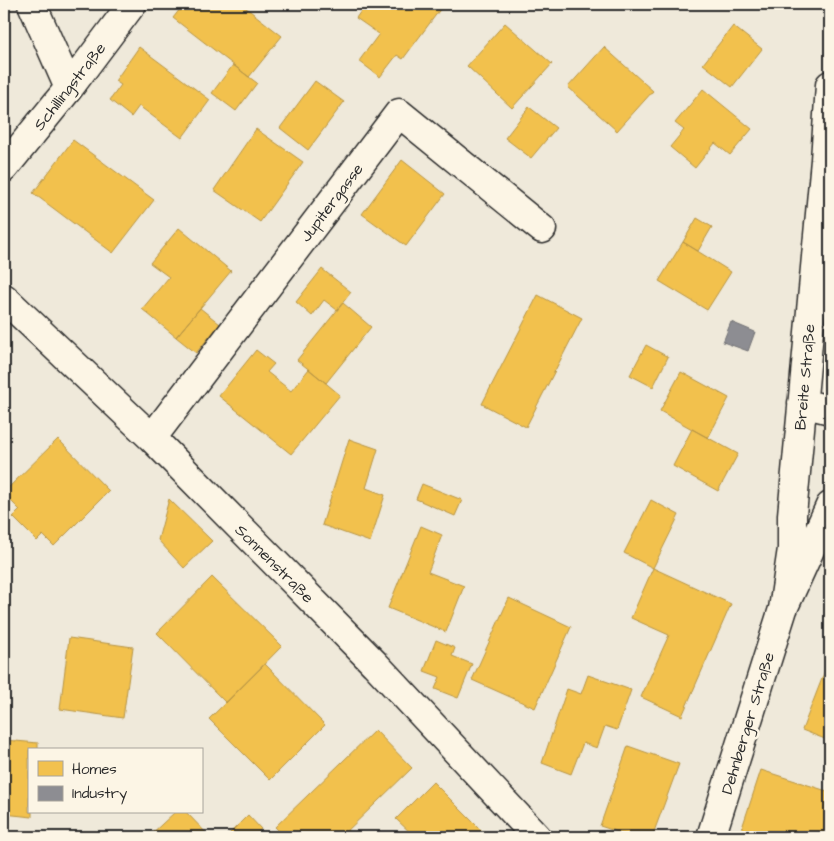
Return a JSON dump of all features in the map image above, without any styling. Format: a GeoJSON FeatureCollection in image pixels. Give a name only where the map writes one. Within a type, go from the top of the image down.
{"type":"FeatureCollection","features":[{"type":"Feature","properties":{"kind":"street"},"geometry":{"type":"LineString","coordinates":[[32,4],[69,88]]}},
{"type":"Feature","properties":{"kind":"street","name":"Schillingstraße"},"geometry":{"type":"LineString","coordinates":[[4,168],[69,88],[132,4]]}},
{"type":"Feature","properties":{"kind":"street","name":"Breite Straße"},"geometry":{"type":"LineString","coordinates":[[783,608],[792,550],[792,515],[802,402],[828,159],[830,85]]}},
{"type":"Feature","properties":{"kind":"street","name":"Jupitergasse"},"geometry":{"type":"LineString","coordinates":[[152,438],[399,113],[542,229]]}},
{"type":"Feature","properties":{"kind":"street","name":"Sonnenstraße"},"geometry":{"type":"LineString","coordinates":[[4,298],[152,438],[375,664],[537,837]]}},
{"type":"Feature","properties":{"kind":"street"},"geometry":{"type":"LineString","coordinates":[[802,402],[830,410]]}},
{"type":"Feature","properties":{"kind":"street"},"geometry":{"type":"LineString","coordinates":[[783,608],[830,506]]}},
{"type":"Feature","properties":{"kind":"street","name":"Dehnberger Straße"},"geometry":{"type":"LineString","coordinates":[[711,837],[783,608]]}},
{"type":"Feature","properties":{"kind":"building: Homes"},"geometry":{"type":"Polygon","coordinates":[[[184,4],[241,4],[282,36],[249,77],[173,18],[184,4]]]}},
{"type":"Feature","properties":{"kind":"building: Homes"},"geometry":{"type":"Polygon","coordinates":[[[366,4],[444,4],[403,59],[397,55],[380,77],[359,61],[379,34],[356,18],[366,4]]]}},
{"type":"Feature","properties":{"kind":"building: Homes"},"geometry":{"type":"Polygon","coordinates":[[[505,23],[552,64],[512,108],[467,66],[505,23]]]}},
{"type":"Feature","properties":{"kind":"building: Homes"},"geometry":{"type":"Polygon","coordinates":[[[733,26],[762,49],[732,87],[703,64],[733,26]]]}},
{"type":"Feature","properties":{"kind":"building: Homes"},"geometry":{"type":"Polygon","coordinates":[[[139,47],[210,100],[182,138],[139,106],[131,117],[110,100],[121,85],[115,81],[139,47]]]}},
{"type":"Feature","properties":{"kind":"building: Homes"},"geometry":{"type":"Polygon","coordinates":[[[604,47],[653,91],[617,131],[568,87],[604,47]]]}},
{"type":"Feature","properties":{"kind":"building: Homes"},"geometry":{"type":"Polygon","coordinates":[[[233,65],[257,83],[236,111],[212,93],[233,65]]]}},
{"type":"Feature","properties":{"kind":"building: Homes"},"geometry":{"type":"Polygon","coordinates":[[[315,81],[344,102],[308,150],[280,128],[315,81]]]}},
{"type":"Feature","properties":{"kind":"building: Homes"},"geometry":{"type":"Polygon","coordinates":[[[703,89],[752,129],[730,155],[715,143],[695,168],[670,147],[684,130],[675,123],[703,89]]]}},
{"type":"Feature","properties":{"kind":"building: Homes"},"geometry":{"type":"Polygon","coordinates":[[[529,107],[556,128],[531,158],[505,138],[529,107]]]}},
{"type":"Feature","properties":{"kind":"building: Homes"},"geometry":{"type":"Polygon","coordinates":[[[256,129],[303,162],[260,222],[214,190],[256,129]]]}},
{"type":"Feature","properties":{"kind":"building: Homes"},"geometry":{"type":"Polygon","coordinates":[[[73,140],[154,200],[113,253],[33,193],[73,140]]]}},
{"type":"Feature","properties":{"kind":"building: Homes"},"geometry":{"type":"Polygon","coordinates":[[[402,160],[445,194],[406,246],[362,214],[402,160]]]}},
{"type":"Feature","properties":{"kind":"building: Homes"},"geometry":{"type":"Polygon","coordinates":[[[697,218],[712,227],[698,251],[683,242],[697,218]]]}},
{"type":"Feature","properties":{"kind":"building: Homes"},"geometry":{"type":"Polygon","coordinates":[[[179,228],[231,271],[176,337],[142,309],[169,277],[150,263],[179,228]]]}},
{"type":"Feature","properties":{"kind":"building: Homes"},"geometry":{"type":"Polygon","coordinates":[[[683,242],[731,272],[707,310],[659,281],[683,242]]]}},
{"type":"Feature","properties":{"kind":"building: Homes"},"geometry":{"type":"Polygon","coordinates":[[[322,269],[351,292],[337,310],[324,300],[312,316],[296,302],[322,269]]]}},
{"type":"Feature","properties":{"kind":"building: Homes"},"geometry":{"type":"Polygon","coordinates":[[[538,295],[582,318],[526,427],[482,404],[538,295]]]}},
{"type":"Feature","properties":{"kind":"building: Homes"},"geometry":{"type":"Polygon","coordinates":[[[343,303],[371,327],[326,383],[297,360],[343,303]]]}},
{"type":"Feature","properties":{"kind":"building: Homes"},"geometry":{"type":"Polygon","coordinates":[[[200,308],[220,324],[196,353],[176,337],[200,308]]]}},
{"type":"Feature","properties":{"kind":"building: Homes"},"geometry":{"type":"Polygon","coordinates":[[[646,345],[668,357],[653,387],[630,375],[646,345]]]}},
{"type":"Feature","properties":{"kind":"building: Homes"},"geometry":{"type":"Polygon","coordinates":[[[256,350],[274,364],[267,372],[291,391],[309,369],[340,395],[291,454],[219,396],[256,350]]]}},
{"type":"Feature","properties":{"kind":"building: Homes"},"geometry":{"type":"Polygon","coordinates":[[[681,372],[729,398],[708,438],[660,411],[681,372]]]}},
{"type":"Feature","properties":{"kind":"building: Homes"},"geometry":{"type":"Polygon","coordinates":[[[692,429],[738,454],[718,491],[673,466],[692,429]]]}},
{"type":"Feature","properties":{"kind":"building: Homes"},"geometry":{"type":"Polygon","coordinates":[[[58,439],[109,491],[54,546],[43,535],[37,541],[13,517],[20,510],[4,492],[58,439]]]}},
{"type":"Feature","properties":{"kind":"building: Homes"},"geometry":{"type":"Polygon","coordinates":[[[349,439],[378,449],[366,488],[385,495],[370,542],[322,525],[349,439]]]}},
{"type":"Feature","properties":{"kind":"building: Homes"},"geometry":{"type":"Polygon","coordinates":[[[422,484],[462,500],[455,516],[416,499],[422,484]]]}},
{"type":"Feature","properties":{"kind":"building: Homes"},"geometry":{"type":"Polygon","coordinates":[[[169,499],[212,541],[184,568],[158,540],[169,499]]]}},
{"type":"Feature","properties":{"kind":"building: Homes"},"geometry":{"type":"Polygon","coordinates":[[[651,500],[679,515],[653,568],[624,553],[651,500]]]}},
{"type":"Feature","properties":{"kind":"building: Homes"},"geometry":{"type":"Polygon","coordinates":[[[421,526],[442,535],[428,572],[464,586],[446,632],[388,608],[421,526]]]}},
{"type":"Feature","properties":{"kind":"building: Homes"},"geometry":{"type":"Polygon","coordinates":[[[653,568],[731,604],[682,716],[641,697],[669,635],[631,618],[653,568]]]}},
{"type":"Feature","properties":{"kind":"building: Homes"},"geometry":{"type":"Polygon","coordinates":[[[212,577],[282,646],[226,703],[157,633],[212,577]]]}},
{"type":"Feature","properties":{"kind":"building: Homes"},"geometry":{"type":"Polygon","coordinates":[[[509,598],[571,627],[535,708],[472,680],[509,598]]]}},
{"type":"Feature","properties":{"kind":"building: Homes"},"geometry":{"type":"Polygon","coordinates":[[[69,638],[133,647],[123,718],[60,709],[69,638]]]}},
{"type":"Feature","properties":{"kind":"building: Homes"},"geometry":{"type":"Polygon","coordinates":[[[436,640],[455,648],[452,656],[472,664],[458,698],[435,689],[440,677],[424,671],[436,640]]]}},
{"type":"Feature","properties":{"kind":"building: Homes"},"geometry":{"type":"Polygon","coordinates":[[[830,658],[830,741],[802,730],[830,658]]]}},
{"type":"Feature","properties":{"kind":"building: Homes"},"geometry":{"type":"Polygon","coordinates":[[[265,664],[325,725],[270,780],[209,719],[265,664]]]}},
{"type":"Feature","properties":{"kind":"building: Homes"},"geometry":{"type":"Polygon","coordinates":[[[588,675],[631,690],[617,730],[605,726],[597,748],[583,743],[571,774],[542,763],[567,689],[581,694],[588,675]]]}},
{"type":"Feature","properties":{"kind":"building: Homes"},"geometry":{"type":"Polygon","coordinates":[[[375,730],[412,768],[341,837],[285,837],[275,827],[375,730]]]}},
{"type":"Feature","properties":{"kind":"building: Homes"},"geometry":{"type":"Polygon","coordinates":[[[4,740],[38,743],[38,748],[28,748],[28,814],[32,814],[32,817],[4,814],[4,740]]]}},
{"type":"Feature","properties":{"kind":"building: Homes"},"geometry":{"type":"Polygon","coordinates":[[[628,746],[679,764],[652,837],[633,837],[600,826],[628,746]]]}},
{"type":"Feature","properties":{"kind":"building: Homes"},"geometry":{"type":"Polygon","coordinates":[[[761,770],[830,792],[830,837],[739,837],[761,770]]]}},
{"type":"Feature","properties":{"kind":"building: Homes"},"geometry":{"type":"Polygon","coordinates":[[[433,782],[484,833],[480,837],[415,837],[396,819],[433,782]]]}},
{"type":"Feature","properties":{"kind":"building: Homes"},"geometry":{"type":"Polygon","coordinates":[[[173,814],[188,814],[210,837],[148,837],[173,814]]]}},
{"type":"Feature","properties":{"kind":"building: Homes"},"geometry":{"type":"Polygon","coordinates":[[[248,815],[261,829],[257,833],[261,837],[226,837],[248,815]]]}},
{"type":"Feature","properties":{"kind":"building: Industry"},"geometry":{"type":"Polygon","coordinates":[[[731,322],[755,332],[748,351],[723,342],[731,322]]]}}]}
